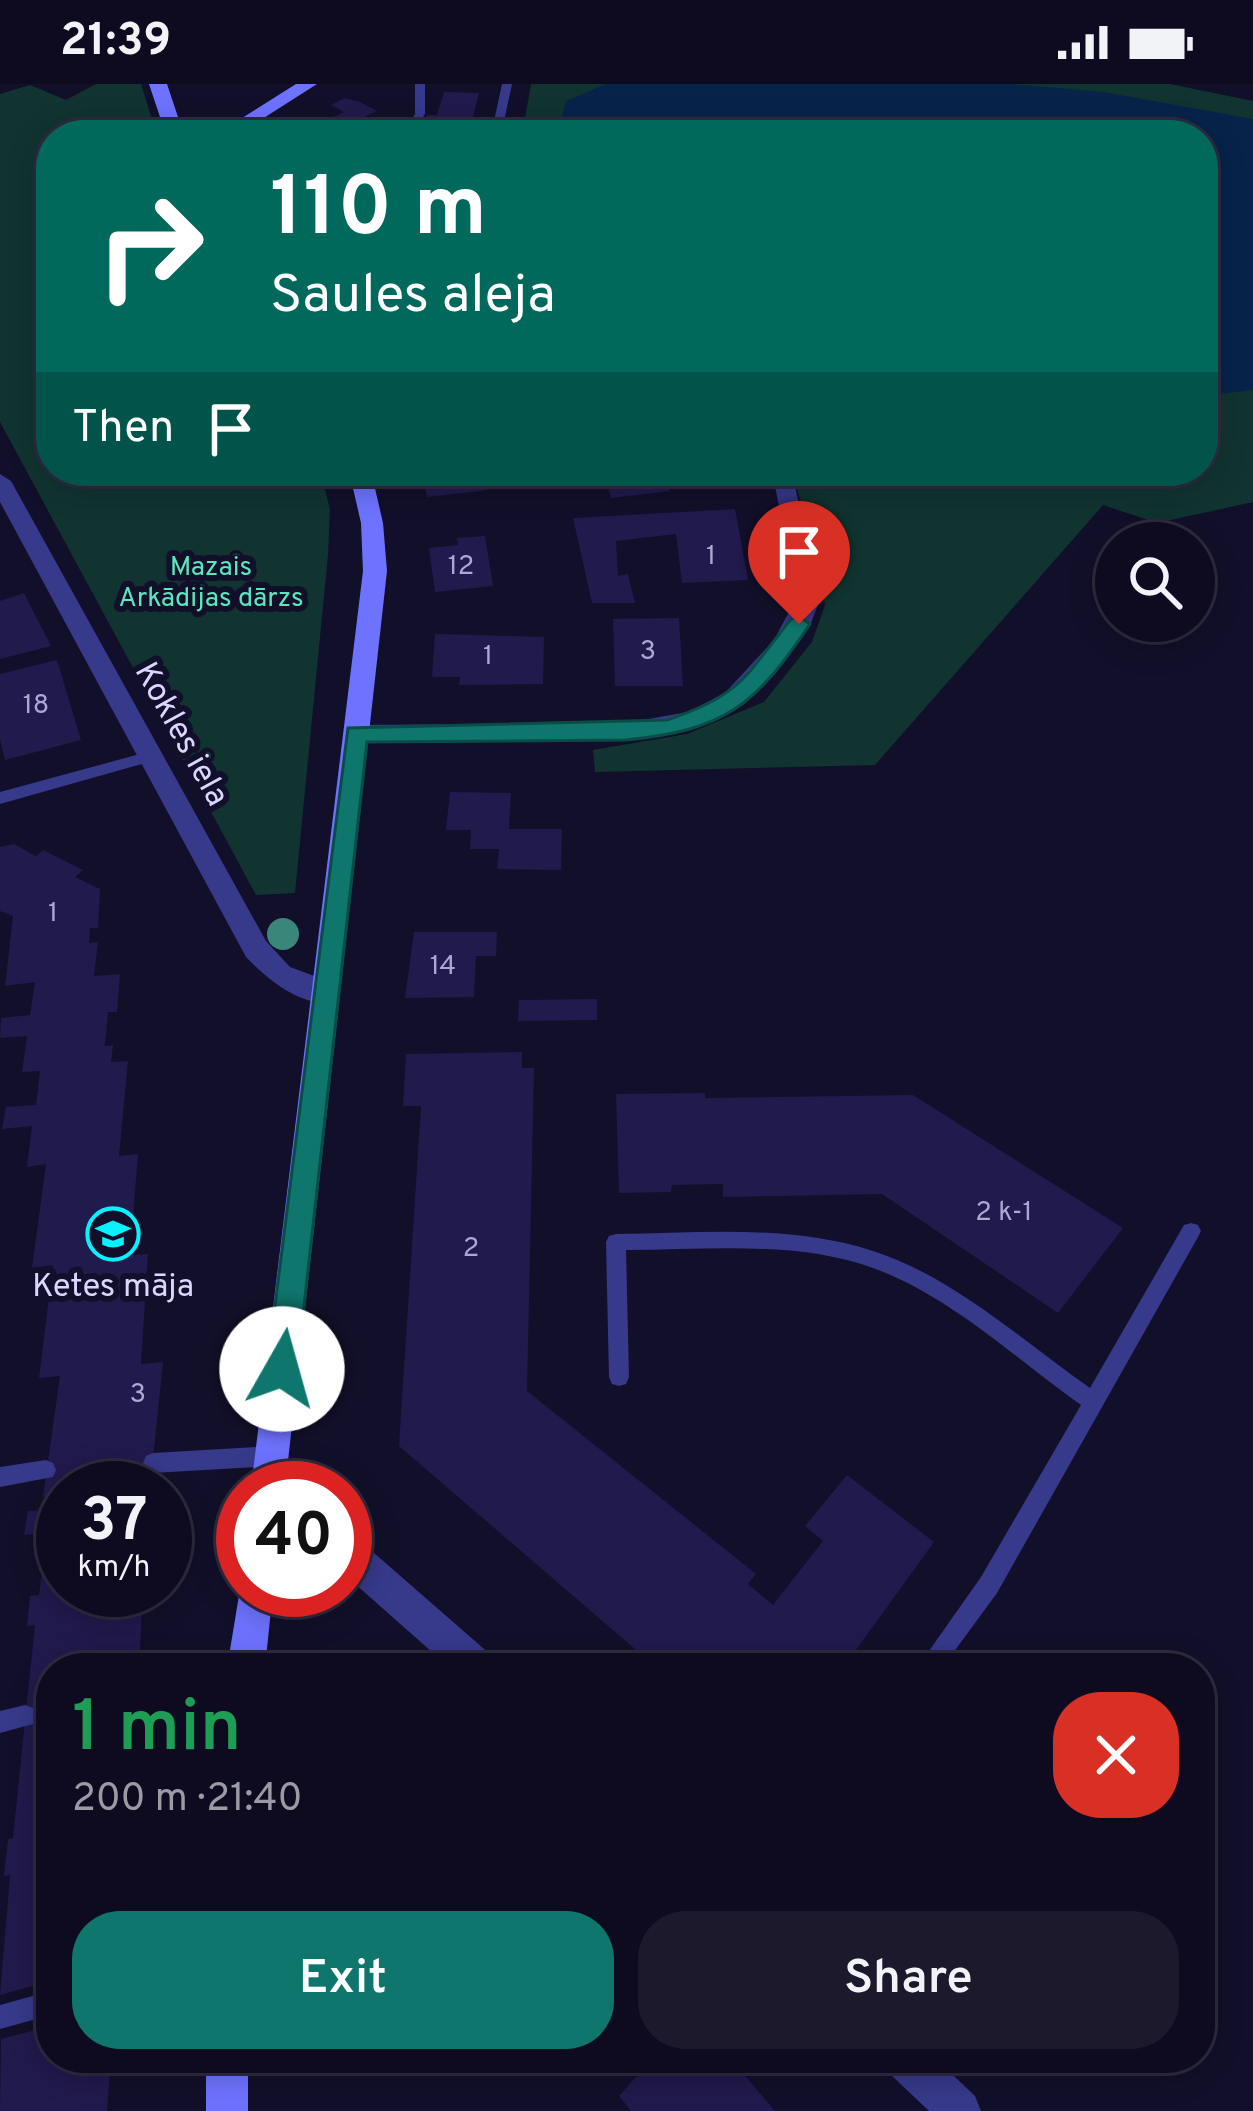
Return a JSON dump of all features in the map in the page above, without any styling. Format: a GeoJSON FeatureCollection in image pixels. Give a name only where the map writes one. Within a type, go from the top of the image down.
{"type":"FeatureCollection","features":[{"type":"Feature","properties":{"kind":"street"},"geometry":{"type":"LineString","coordinates":[[158,84],[170,120]]}},
{"type":"Feature","properties":{"kind":"street"},"geometry":{"type":"LineString","coordinates":[[249,120],[308,84]]}},
{"type":"Feature","properties":{"kind":"street","name":"Kokles iela"},"geometry":{"type":"LineString","coordinates":[[0,481],[268,964],[298,985],[326,992]]}},
{"type":"Feature","properties":{"kind":"street"},"geometry":{"type":"LineString","coordinates":[[272,1461],[375,571],[363,486]]}},
{"type":"Feature","properties":{"kind":"street"},"geometry":{"type":"LineString","coordinates":[[356,734],[626,732],[669,728],[722,710],[765,673],[807,610],[809,597],[784,486]]}},
{"type":"Feature","properties":{"kind":"street"},"geometry":{"type":"LineString","coordinates":[[372,1578],[446,1653]]}},
{"type":"Feature","properties":{"kind":"street"},"geometry":{"type":"LineString","coordinates":[[248,1653],[252,1617]]}},
{"type":"Feature","properties":{"kind":"street"},"geometry":{"type":"LineString","coordinates":[[226,2073],[227,2111]]}},
{"type":"Feature","properties":{"kind":"street"},"geometry":{"type":"LineString","coordinates":[[920,2073],[960,2111]]}},
{"type":"Feature","properties":{"kind":"lane"},"geometry":{"type":"LineString","coordinates":[[415,120],[419,84]]}},
{"type":"Feature","properties":{"kind":"lane"},"geometry":{"type":"LineString","coordinates":[[499,120],[507,84]]}},
{"type":"Feature","properties":{"kind":"lane"},"geometry":{"type":"LineString","coordinates":[[0,798],[151,756]]}},
{"type":"Feature","properties":{"kind":"lane"},"geometry":{"type":"LineString","coordinates":[[939,1653],[989,1585],[1191,1231]]}},
{"type":"Feature","properties":{"kind":"lane"},"geometry":{"type":"LineString","coordinates":[[619,1377],[616,1242],[773,1244],[823,1248],[888,1264],[1096,1403]]}},
{"type":"Feature","properties":{"kind":"lane"},"geometry":{"type":"LineString","coordinates":[[0,1477],[36,1472]]}},
{"type":"Feature","properties":{"kind":"lane"},"geometry":{"type":"LineString","coordinates":[[0,1722],[26,1716]]}},
{"type":"Feature","properties":{"kind":"lane"},"geometry":{"type":"LineString","coordinates":[[0,2018],[36,2007]]}},
{"type":"Feature","properties":{"kind":"green space","name":"Mazais Arkādijas dārzs"},"geometry":{"type":"Polygon","coordinates":[[[96,84],[141,84],[152,120],[36,120],[36,486],[324,486],[330,509],[328,555],[295,893],[256,895],[0,422],[0,94],[30,85],[66,100],[96,84]]]}},
{"type":"Feature","properties":{"kind":"green space"},"geometry":{"type":"Polygon","coordinates":[[[531,84],[1170,84],[1253,101],[1253,502],[1162,522],[1103,505],[875,765],[595,772],[593,750],[687,734],[764,702],[812,642],[825,605],[797,486],[1218,486],[1218,120],[525,120],[531,84]]]}},
{"type":"Feature","properties":{"kind":"water"},"geometry":{"type":"Polygon","coordinates":[[[606,84],[1010,84],[1104,92],[1253,119],[1253,390],[1218,394],[1218,120],[561,120],[566,101],[606,84]]]}},
{"type":"Feature","properties":{"kind":"building"},"geometry":{"type":"Polygon","coordinates":[[[444,92],[479,93],[472,120],[426,120],[427,115],[437,115],[444,92]]]}},
{"type":"Feature","properties":{"kind":"building"},"geometry":{"type":"Polygon","coordinates":[[[345,98],[377,111],[357,120],[327,120],[344,112],[331,105],[345,98]]]}},
{"type":"Feature","properties":{"kind":"building"},"geometry":{"type":"Polygon","coordinates":[[[425,486],[487,486],[488,490],[427,497],[425,486]]]}},
{"type":"Feature","properties":{"kind":"building"},"geometry":{"type":"Polygon","coordinates":[[[607,486],[668,486],[670,491],[611,498],[607,486]]]}},
{"type":"Feature","properties":{"kind":"building"},"geometry":{"type":"Polygon","coordinates":[[[735,509],[748,580],[682,583],[676,534],[616,541],[618,576],[628,574],[635,603],[592,603],[573,518],[735,509]]]}},
{"type":"Feature","properties":{"kind":"building"},"geometry":{"type":"Polygon","coordinates":[[[485,536],[493,586],[435,592],[429,548],[458,545],[457,538],[485,536]]]}},
{"type":"Feature","properties":{"kind":"building"},"geometry":{"type":"Polygon","coordinates":[[[24,593],[51,646],[0,659],[0,601],[24,593]]]}},
{"type":"Feature","properties":{"kind":"building"},"geometry":{"type":"Polygon","coordinates":[[[679,618],[683,686],[615,686],[613,619],[679,618]]]}},
{"type":"Feature","properties":{"kind":"building"},"geometry":{"type":"Polygon","coordinates":[[[435,634],[544,637],[543,684],[459,685],[460,677],[432,677],[435,634]]]}},
{"type":"Feature","properties":{"kind":"building"},"geometry":{"type":"Polygon","coordinates":[[[57,660],[81,740],[5,760],[0,739],[0,674],[57,660]]]}},
{"type":"Feature","properties":{"kind":"building"},"geometry":{"type":"Polygon","coordinates":[[[450,792],[511,793],[509,829],[562,829],[561,870],[497,869],[499,849],[470,849],[471,830],[446,830],[450,792]]]}},
{"type":"Feature","properties":{"kind":"building"},"geometry":{"type":"Polygon","coordinates":[[[14,844],[36,856],[43,850],[83,870],[75,877],[100,889],[98,928],[90,928],[89,943],[98,942],[94,976],[120,974],[117,1012],[108,1012],[105,1046],[113,1045],[111,1062],[128,1061],[119,1156],[138,1154],[130,1255],[148,1254],[141,1364],[163,1362],[153,1461],[48,1461],[60,1376],[39,1378],[53,1265],[32,1268],[46,1164],[27,1167],[32,1126],[2,1129],[6,1107],[36,1105],[40,1071],[22,1072],[27,1036],[0,1038],[1,1018],[30,1015],[35,982],[5,986],[13,916],[0,911],[0,847],[14,844]]]}},
{"type":"Feature","properties":{"kind":"building"},"geometry":{"type":"Polygon","coordinates":[[[414,932],[497,932],[496,956],[476,956],[474,997],[405,998],[414,932]]]}},
{"type":"Feature","properties":{"kind":"building"},"geometry":{"type":"Polygon","coordinates":[[[597,999],[597,1020],[518,1021],[519,1000],[597,999]]]}},
{"type":"Feature","properties":{"kind":"building"},"geometry":{"type":"Polygon","coordinates":[[[522,1052],[522,1068],[534,1068],[527,1391],[756,1574],[748,1584],[773,1605],[823,1541],[805,1526],[847,1475],[934,1542],[854,1653],[640,1653],[399,1446],[421,1106],[403,1106],[406,1054],[522,1052]]]}},
{"type":"Feature","properties":{"kind":"building"},"geometry":{"type":"Polygon","coordinates":[[[705,1093],[705,1098],[913,1095],[1123,1228],[1058,1313],[882,1194],[723,1197],[723,1184],[619,1193],[616,1094],[705,1093]]]}},
{"type":"Feature","properties":{"kind":"building"},"geometry":{"type":"Polygon","coordinates":[[[28,1511],[36,1511],[36,1534],[24,1535],[28,1511]]]}},
{"type":"Feature","properties":{"kind":"building"},"geometry":{"type":"Polygon","coordinates":[[[36,1595],[36,1617],[142,1617],[140,1653],[36,1653],[36,1985],[0,1995],[10,1875],[4,1876],[8,1839],[13,1838],[35,1625],[27,1626],[30,1596],[36,1595]]]}},
{"type":"Feature","properties":{"kind":"building"},"geometry":{"type":"Polygon","coordinates":[[[36,2030],[36,2073],[110,2073],[107,2111],[0,2111],[1,2039],[36,2030]]]}},
{"type":"Feature","properties":{"kind":"building"},"geometry":{"type":"Polygon","coordinates":[[[640,2073],[743,2073],[775,2111],[631,2111],[619,2096],[640,2073]]]}},
{"type":"Feature","properties":{"kind":"place","name":"Ketes māja"},"geometry":{"type":"Point","coordinates":[113,1234]}},
{"type":"Feature","properties":{"kind":"route"},"geometry":{"type":"LineString","coordinates":[[282,1369],[356,734],[669,728],[722,710],[746,692],[799,624]]}}]}
